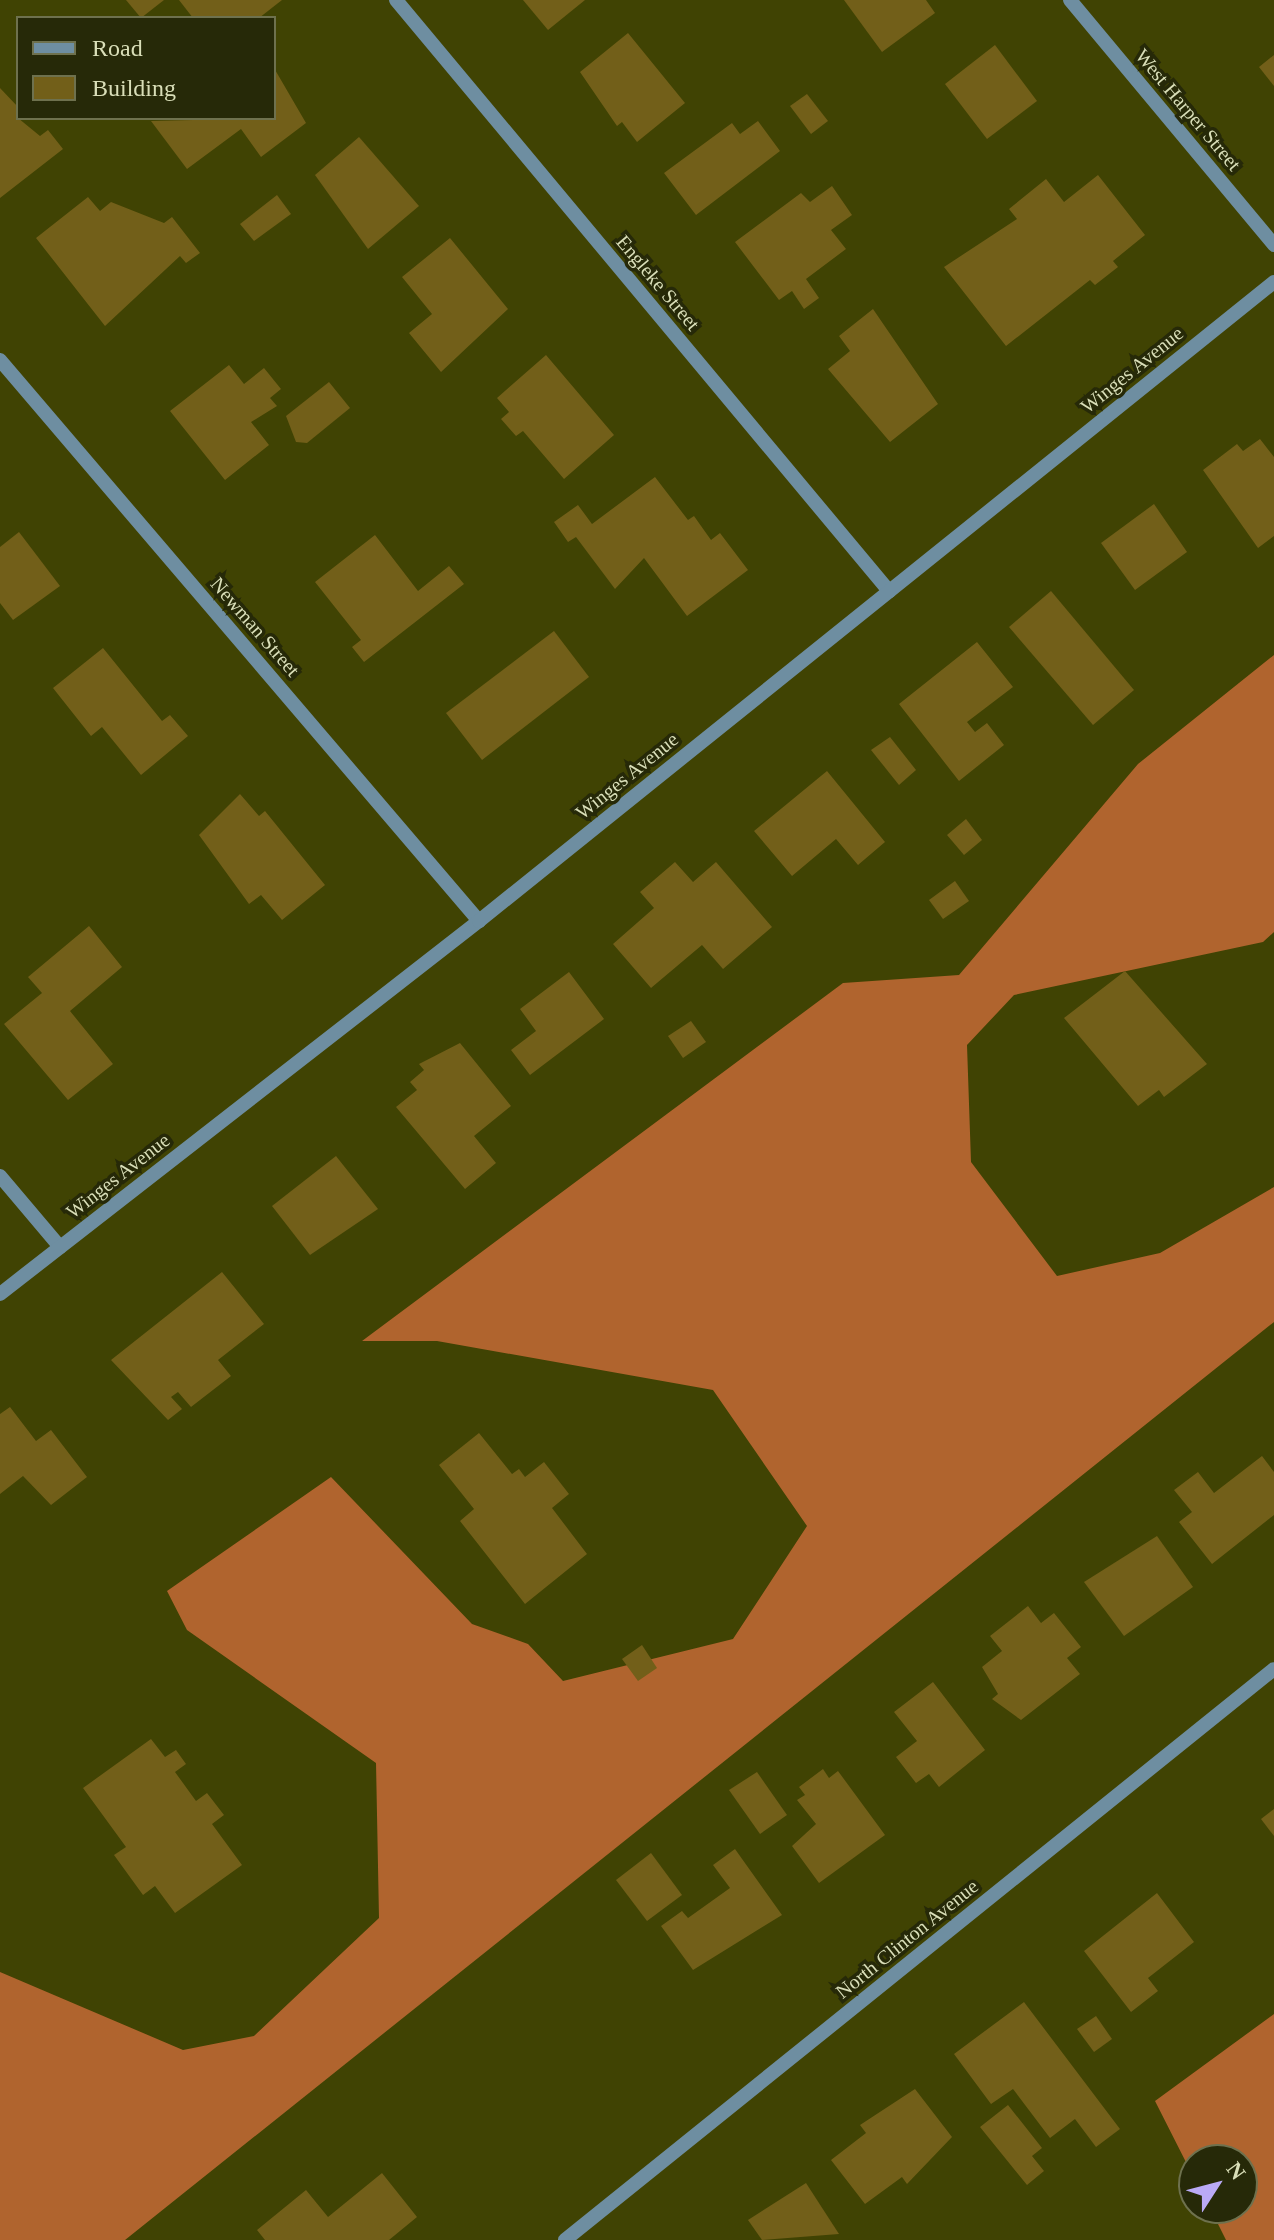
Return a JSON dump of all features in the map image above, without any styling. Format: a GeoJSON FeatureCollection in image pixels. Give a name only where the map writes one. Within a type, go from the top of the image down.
{"type":"FeatureCollection","features":[{"type":"Feature","properties":{"kind":"street","name":"Engleke Street"},"geometry":{"type":"LineString","coordinates":[[396,0],[889,591]]}},
{"type":"Feature","properties":{"kind":"street","name":"West Harper Street"},"geometry":{"type":"LineString","coordinates":[[1070,0],[1274,245]]}},
{"type":"Feature","properties":{"kind":"street","name":"Winges Avenue"},"geometry":{"type":"LineString","coordinates":[[0,1294],[479,921],[1274,282]]}},
{"type":"Feature","properties":{"kind":"street","name":"Newman Street"},"geometry":{"type":"LineString","coordinates":[[0,360],[479,921]]}},
{"type":"Feature","properties":{"kind":"street"},"geometry":{"type":"LineString","coordinates":[[0,1176],[60,1247]]}},
{"type":"Feature","properties":{"kind":"street","name":"North Clinton Avenue"},"geometry":{"type":"LineString","coordinates":[[565,2240],[1274,1669]]}},
{"type":"Feature","properties":{"kind":"shaded area"},"geometry":{"type":"Polygon","coordinates":[[[1274,655],[1274,932],[1263,942],[1014,995],[967,1045],[971,1162],[1057,1276],[1160,1253],[1274,1187],[1274,1322],[125,2240],[0,2240],[0,1972],[183,2050],[254,2036],[379,1918],[376,1763],[187,1630],[167,1591],[331,1477],[472,1624],[528,1644],[563,1681],[733,1639],[807,1526],[713,1390],[437,1341],[362,1341],[843,983],[959,975],[1138,764],[1274,655]]]}},
{"type":"Feature","properties":{"kind":"shaded area"},"geometry":{"type":"Polygon","coordinates":[[[1274,2014],[1274,2240],[1226,2240],[1218,2224],[1258,2224],[1258,2144],[1178,2144],[1178,2146],[1155,2101],[1274,2014]]]}},
{"type":"Feature","properties":{"kind":"building"},"geometry":{"type":"Polygon","coordinates":[[[126,0],[164,0],[144,16],[139,16],[126,0]]]}},
{"type":"Feature","properties":{"kind":"building"},"geometry":{"type":"Polygon","coordinates":[[[179,0],[282,0],[262,16],[191,16],[179,0]]]}},
{"type":"Feature","properties":{"kind":"building"},"geometry":{"type":"Polygon","coordinates":[[[523,0],[585,0],[548,30],[523,0]]]}},
{"type":"Feature","properties":{"kind":"building"},"geometry":{"type":"Polygon","coordinates":[[[844,0],[926,0],[935,13],[882,52],[844,0]]]}},
{"type":"Feature","properties":{"kind":"building"},"geometry":{"type":"Polygon","coordinates":[[[628,33],[685,103],[637,142],[622,122],[617,126],[580,72],[628,33]]]}},
{"type":"Feature","properties":{"kind":"building"},"geometry":{"type":"Polygon","coordinates":[[[995,45],[1037,101],[987,139],[945,84],[995,45]]]}},
{"type":"Feature","properties":{"kind":"building"},"geometry":{"type":"Polygon","coordinates":[[[1274,55],[1274,86],[1259,67],[1274,55]]]}},
{"type":"Feature","properties":{"kind":"building"},"geometry":{"type":"Polygon","coordinates":[[[276,71],[306,123],[261,157],[241,129],[187,169],[151,121],[276,120],[276,71]]]}},
{"type":"Feature","properties":{"kind":"building"},"geometry":{"type":"Polygon","coordinates":[[[0,88],[16,105],[16,120],[20,120],[40,136],[48,130],[63,149],[0,198],[0,88]]]}},
{"type":"Feature","properties":{"kind":"building"},"geometry":{"type":"Polygon","coordinates":[[[807,94],[828,121],[811,134],[790,106],[807,94]]]}},
{"type":"Feature","properties":{"kind":"building"},"geometry":{"type":"Polygon","coordinates":[[[758,121],[780,151],[696,215],[664,173],[732,123],[740,134],[758,121]]]}},
{"type":"Feature","properties":{"kind":"building"},"geometry":{"type":"Polygon","coordinates":[[[359,137],[419,206],[368,249],[315,175],[359,137]]]}},
{"type":"Feature","properties":{"kind":"building"},"geometry":{"type":"Polygon","coordinates":[[[1098,175],[1145,235],[1113,261],[1118,267],[1095,285],[1090,280],[1006,346],[944,267],[1017,219],[1009,209],[1046,179],[1064,202],[1098,175]]]}},
{"type":"Feature","properties":{"kind":"building"},"geometry":{"type":"Polygon","coordinates":[[[832,186],[852,215],[831,230],[846,249],[806,279],[819,298],[804,309],[792,291],[779,300],[735,242],[801,193],[810,202],[832,186]]]}},
{"type":"Feature","properties":{"kind":"building"},"geometry":{"type":"Polygon","coordinates":[[[277,195],[291,214],[254,241],[240,224],[277,195]]]}},
{"type":"Feature","properties":{"kind":"building"},"geometry":{"type":"Polygon","coordinates":[[[88,197],[100,211],[111,202],[164,223],[172,217],[200,253],[186,263],[180,256],[105,326],[36,238],[88,197]]]}},
{"type":"Feature","properties":{"kind":"building"},"geometry":{"type":"Polygon","coordinates":[[[450,238],[508,309],[441,372],[409,333],[432,314],[402,277],[450,238]]]}},
{"type":"Feature","properties":{"kind":"building"},"geometry":{"type":"Polygon","coordinates":[[[873,309],[938,404],[890,442],[828,369],[850,351],[839,336],[873,309]]]}},
{"type":"Feature","properties":{"kind":"building"},"geometry":{"type":"Polygon","coordinates":[[[546,355],[614,435],[564,479],[523,431],[516,436],[501,419],[509,412],[497,398],[546,355]]]}},
{"type":"Feature","properties":{"kind":"building"},"geometry":{"type":"Polygon","coordinates":[[[229,365],[244,384],[264,368],[281,389],[270,398],[277,406],[251,422],[269,445],[225,480],[170,411],[229,365]]]}},
{"type":"Feature","properties":{"kind":"building"},"geometry":{"type":"Polygon","coordinates":[[[329,382],[350,408],[307,443],[296,442],[286,416],[329,382]]]}},
{"type":"Feature","properties":{"kind":"building"},"geometry":{"type":"Polygon","coordinates":[[[1260,439],[1274,457],[1274,536],[1258,548],[1203,470],[1237,444],[1243,451],[1260,439]]]}},
{"type":"Feature","properties":{"kind":"building"},"geometry":{"type":"Polygon","coordinates":[[[655,477],[688,520],[694,516],[711,540],[720,533],[748,570],[687,616],[644,558],[615,589],[576,537],[568,542],[554,522],[578,505],[592,524],[655,477]]]}},
{"type":"Feature","properties":{"kind":"building"},"geometry":{"type":"Polygon","coordinates":[[[1154,504],[1187,552],[1135,590],[1101,543],[1154,504]]]}},
{"type":"Feature","properties":{"kind":"building"},"geometry":{"type":"Polygon","coordinates":[[[19,532],[60,586],[13,620],[0,603],[0,547],[19,532]]]}},
{"type":"Feature","properties":{"kind":"building"},"geometry":{"type":"Polygon","coordinates":[[[375,535],[418,591],[449,566],[464,584],[364,662],[352,647],[361,640],[315,582],[375,535]]]}},
{"type":"Feature","properties":{"kind":"building"},"geometry":{"type":"Polygon","coordinates":[[[1051,591],[1134,690],[1093,725],[1009,627],[1051,591]]]}},
{"type":"Feature","properties":{"kind":"building"},"geometry":{"type":"Polygon","coordinates":[[[554,631],[589,677],[482,760],[446,713],[554,631]]]}},
{"type":"Feature","properties":{"kind":"building"},"geometry":{"type":"Polygon","coordinates":[[[977,642],[1013,687],[967,722],[975,732],[987,723],[1004,745],[959,781],[899,704],[977,642]]]}},
{"type":"Feature","properties":{"kind":"building"},"geometry":{"type":"Polygon","coordinates":[[[103,648],[162,721],[170,715],[188,736],[141,775],[102,727],[91,736],[53,688],[103,648]]]}},
{"type":"Feature","properties":{"kind":"building"},"geometry":{"type":"Polygon","coordinates":[[[890,737],[916,770],[899,785],[871,750],[890,737]]]}},
{"type":"Feature","properties":{"kind":"building"},"geometry":{"type":"Polygon","coordinates":[[[827,771],[885,842],[858,865],[836,839],[792,876],[754,831],[827,771]]]}},
{"type":"Feature","properties":{"kind":"building"},"geometry":{"type":"Polygon","coordinates":[[[240,794],[259,816],[265,811],[325,885],[282,920],[261,895],[249,904],[199,835],[240,794]]]}},
{"type":"Feature","properties":{"kind":"building"},"geometry":{"type":"Polygon","coordinates":[[[966,819],[982,840],[964,855],[947,835],[966,819]]]}},
{"type":"Feature","properties":{"kind":"building"},"geometry":{"type":"Polygon","coordinates":[[[675,862],[693,882],[716,862],[772,927],[723,969],[702,945],[651,988],[613,944],[654,908],[640,892],[675,862]]]}},
{"type":"Feature","properties":{"kind":"building"},"geometry":{"type":"Polygon","coordinates":[[[955,881],[969,901],[943,919],[929,900],[955,881]]]}},
{"type":"Feature","properties":{"kind":"building"},"geometry":{"type":"Polygon","coordinates":[[[89,926],[122,967],[70,1011],[113,1064],[68,1100],[4,1024],[42,993],[28,977],[89,926]]]}},
{"type":"Feature","properties":{"kind":"building"},"geometry":{"type":"Polygon","coordinates":[[[1125,971],[1207,1064],[1164,1097],[1159,1090],[1138,1106],[1064,1018],[1125,971]]]}},
{"type":"Feature","properties":{"kind":"building"},"geometry":{"type":"Polygon","coordinates":[[[569,972],[604,1019],[530,1075],[511,1050],[536,1031],[520,1009],[569,972]]]}},
{"type":"Feature","properties":{"kind":"building"},"geometry":{"type":"Polygon","coordinates":[[[691,1021],[706,1042],[683,1058],[668,1036],[691,1021]]]}},
{"type":"Feature","properties":{"kind":"building"},"geometry":{"type":"Polygon","coordinates":[[[460,1043],[511,1106],[474,1136],[496,1163],[465,1189],[396,1107],[417,1090],[410,1082],[424,1070],[419,1064],[460,1043]]]}},
{"type":"Feature","properties":{"kind":"building"},"geometry":{"type":"Polygon","coordinates":[[[336,1156],[378,1209],[310,1255],[272,1206],[336,1156]]]}},
{"type":"Feature","properties":{"kind":"building"},"geometry":{"type":"Polygon","coordinates":[[[222,1272],[264,1324],[218,1360],[231,1376],[191,1407],[178,1392],[171,1397],[182,1409],[168,1420],[111,1360],[222,1272]]]}},
{"type":"Feature","properties":{"kind":"building"},"geometry":{"type":"Polygon","coordinates":[[[10,1407],[36,1441],[51,1430],[87,1477],[51,1505],[23,1476],[0,1494],[0,1414],[10,1407]]]}},
{"type":"Feature","properties":{"kind":"building"},"geometry":{"type":"Polygon","coordinates":[[[479,1433],[512,1474],[519,1469],[525,1477],[544,1462],[569,1494],[552,1508],[587,1554],[525,1604],[460,1521],[474,1509],[439,1465],[479,1433]]]}},
{"type":"Feature","properties":{"kind":"building"},"geometry":{"type":"Polygon","coordinates":[[[1262,1456],[1274,1472],[1274,1515],[1212,1564],[1179,1522],[1192,1512],[1174,1490],[1198,1472],[1214,1493],[1262,1456]]]}},
{"type":"Feature","properties":{"kind":"building"},"geometry":{"type":"Polygon","coordinates":[[[1157,1536],[1193,1587],[1124,1636],[1084,1582],[1157,1536]]]}},
{"type":"Feature","properties":{"kind":"building"},"geometry":{"type":"Polygon","coordinates":[[[1028,1606],[1041,1623],[1054,1613],[1081,1647],[1067,1658],[1080,1674],[1021,1720],[992,1699],[998,1694],[982,1667],[1002,1651],[990,1636],[1028,1606]]]}},
{"type":"Feature","properties":{"kind":"building"},"geometry":{"type":"Polygon","coordinates":[[[642,1645],[657,1668],[638,1681],[622,1659],[642,1645]]]}},
{"type":"Feature","properties":{"kind":"building"},"geometry":{"type":"Polygon","coordinates":[[[933,1682],[985,1750],[939,1787],[929,1774],[916,1783],[896,1757],[917,1741],[894,1712],[933,1682]]]}},
{"type":"Feature","properties":{"kind":"building"},"geometry":{"type":"Polygon","coordinates":[[[151,1739],[165,1757],[176,1750],[186,1764],[175,1772],[196,1801],[207,1793],[224,1815],[212,1824],[242,1865],[175,1913],[155,1886],[143,1895],[114,1855],[126,1847],[83,1788],[151,1739]]]}},
{"type":"Feature","properties":{"kind":"building"},"geometry":{"type":"Polygon","coordinates":[[[823,1769],[829,1778],[838,1771],[885,1835],[819,1883],[792,1846],[816,1824],[797,1800],[805,1795],[799,1787],[823,1769]]]}},
{"type":"Feature","properties":{"kind":"building"},"geometry":{"type":"Polygon","coordinates":[[[757,1772],[787,1815],[760,1834],[729,1790],[757,1772]]]}},
{"type":"Feature","properties":{"kind":"building"},"geometry":{"type":"Polygon","coordinates":[[[1274,1809],[1274,1836],[1261,1819],[1274,1809]]]}},
{"type":"Feature","properties":{"kind":"building"},"geometry":{"type":"Polygon","coordinates":[[[735,1849],[782,1915],[693,1970],[661,1926],[682,1911],[688,1918],[730,1888],[713,1865],[735,1849]]]}},
{"type":"Feature","properties":{"kind":"building"},"geometry":{"type":"Polygon","coordinates":[[[651,1853],[682,1895],[647,1921],[616,1880],[651,1853]]]}},
{"type":"Feature","properties":{"kind":"building"},"geometry":{"type":"Polygon","coordinates":[[[1157,1893],[1194,1942],[1148,1978],[1158,1991],[1131,2012],[1084,1951],[1157,1893]]]}},
{"type":"Feature","properties":{"kind":"building"},"geometry":{"type":"Polygon","coordinates":[[[1024,2002],[1120,2129],[1096,2147],[1075,2119],[1050,2138],[1013,2089],[991,2104],[954,2054],[1024,2002]]]}},
{"type":"Feature","properties":{"kind":"building"},"geometry":{"type":"Polygon","coordinates":[[[1096,2016],[1112,2039],[1094,2052],[1077,2029],[1096,2016]]]}},
{"type":"Feature","properties":{"kind":"building"},"geometry":{"type":"Polygon","coordinates":[[[915,2089],[952,2137],[907,2184],[902,2177],[865,2204],[831,2160],[866,2133],[860,2125],[915,2089]]]}},
{"type":"Feature","properties":{"kind":"building"},"geometry":{"type":"Polygon","coordinates":[[[1008,2105],[1042,2148],[1032,2156],[1044,2171],[1027,2185],[980,2127],[1008,2105]]]}},
{"type":"Feature","properties":{"kind":"building"},"geometry":{"type":"Polygon","coordinates":[[[382,2173],[417,2217],[389,2240],[265,2240],[257,2230],[306,2190],[328,2217],[382,2173]]]}},
{"type":"Feature","properties":{"kind":"building"},"geometry":{"type":"Polygon","coordinates":[[[806,2183],[839,2234],[762,2240],[748,2220],[806,2183]]]}}]}
